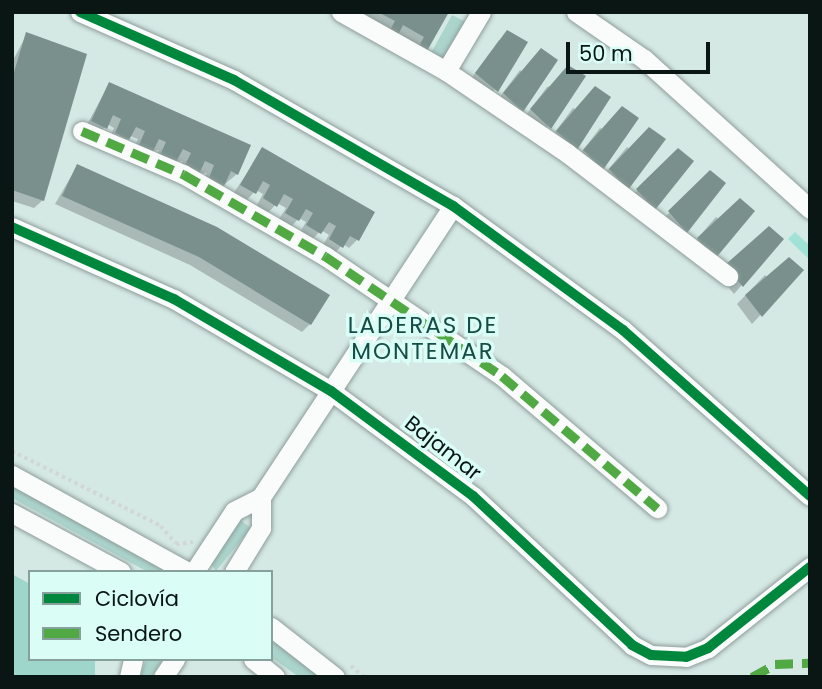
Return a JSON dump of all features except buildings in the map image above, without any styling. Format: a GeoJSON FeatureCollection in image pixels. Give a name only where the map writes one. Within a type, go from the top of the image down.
{"type":"FeatureCollection","features":[{"type":"Feature","properties":{"kind":"street"},"geometry":{"type":"LineString","coordinates":[[80,12],[245,86],[453,206],[623,330],[810,496]]}},
{"type":"Feature","properties":{"kind":"street"},"geometry":{"type":"LineString","coordinates":[[341,12],[446,71],[567,153],[728,276]]}},
{"type":"Feature","properties":{"kind":"street"},"geometry":{"type":"LineString","coordinates":[[446,71],[481,12]]}},
{"type":"Feature","properties":{"kind":"street"},"geometry":{"type":"LineString","coordinates":[[576,12],[644,59],[810,209]]}},
{"type":"Feature","properties":{"kind":"street"},"geometry":{"type":"LineString","coordinates":[[82,131],[233,200],[390,300],[502,376],[657,508]]}},
{"type":"Feature","properties":{"kind":"street"},"geometry":{"type":"LineString","coordinates":[[195,570],[234,510],[261,497],[453,206]]}},
{"type":"Feature","properties":{"kind":"street","name":"Bajamar"},"geometry":{"type":"LineString","coordinates":[[12,228],[174,299],[331,391],[473,496],[632,645],[652,655],[686,657],[708,648],[810,566]]}},
{"type":"Feature","properties":{"kind":"street"},"geometry":{"type":"LineString","coordinates":[[12,475],[184,570]]}},
{"type":"Feature","properties":{"kind":"street"},"geometry":{"type":"LineString","coordinates":[[235,570],[261,528],[261,497]]}},
{"type":"Feature","properties":{"kind":"street"},"geometry":{"type":"LineString","coordinates":[[12,513],[117,570]]}},
{"type":"Feature","properties":{"kind":"street"},"geometry":{"type":"LineString","coordinates":[[273,629],[335,677]]}},
{"type":"Feature","properties":{"kind":"street"},"geometry":{"type":"LineString","coordinates":[[163,677],[174,661]]}},
{"type":"Feature","properties":{"kind":"street"},"geometry":{"type":"LineString","coordinates":[[255,661],[275,677]]}},
{"type":"Feature","properties":{"kind":"path"},"geometry":{"type":"LineString","coordinates":[[12,451],[161,526],[176,544]]}},
{"type":"Feature","properties":{"kind":"shaded area"},"geometry":{"type":"Polygon","coordinates":[[[452,15],[468,23],[447,61],[430,55],[452,15]]]}},
{"type":"Feature","properties":{"kind":"shaded area"},"geometry":{"type":"Polygon","coordinates":[[[795,232],[810,246],[810,260],[788,239],[795,232]]]}},
{"type":"Feature","properties":{"kind":"shaded area"},"geometry":{"type":"Polygon","coordinates":[[[12,484],[168,570],[144,570],[12,498],[12,484]]]}},
{"type":"Feature","properties":{"kind":"shaded area"},"geometry":{"type":"Polygon","coordinates":[[[240,520],[251,528],[217,570],[210,563],[240,520]]]}},
{"type":"Feature","properties":{"kind":"shaded area"},"geometry":{"type":"Polygon","coordinates":[[[12,574],[28,583],[28,661],[95,661],[95,677],[12,677],[12,574]]]}},
{"type":"Feature","properties":{"kind":"shaded area"},"geometry":{"type":"Polygon","coordinates":[[[273,640],[321,677],[299,677],[273,658],[273,640]]]}},
{"type":"Feature","properties":{"kind":"shaded area"},"geometry":{"type":"Polygon","coordinates":[[[145,661],[162,661],[152,676],[141,675],[145,661]]]}},
{"type":"Feature","properties":{"kind":"marked path"},"geometry":{"type":"LineString","coordinates":[[82,131],[183,174],[325,256],[502,376],[657,508]]}},
{"type":"Feature","properties":{"kind":"marked path"},"geometry":{"type":"LineString","coordinates":[[752,677],[775,664],[810,663]]}},
{"type":"Feature","properties":{"kind":"cycle path"},"geometry":{"type":"LineString","coordinates":[[80,12],[234,80],[453,206],[623,330],[810,496]]}},
{"type":"Feature","properties":{"kind":"cycle path"},"geometry":{"type":"LineString","coordinates":[[12,227],[174,299],[331,391],[473,496],[632,645],[651,655],[686,657],[708,648],[810,567]]}},
{"type":"Feature","properties":{"kind":"district","name":"LADERAS DE MONTEMAR"},"geometry":{"type":"Point","coordinates":[423,338]}}]}
